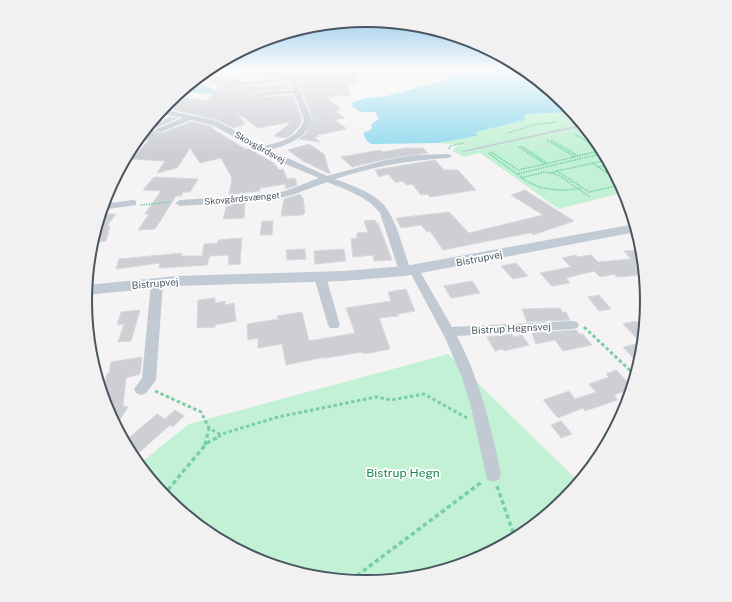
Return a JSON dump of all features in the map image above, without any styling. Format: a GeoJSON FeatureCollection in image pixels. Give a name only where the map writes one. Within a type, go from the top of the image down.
{"type":"FeatureCollection","features":[{"type":"Feature","properties":{"kind":"main road","name":"Bistrupvej"},"geometry":{"type":"LineString","coordinates":[[93,289],[157,283],[320,277],[410,271],[631,229]]}},
{"type":"Feature","properties":{"kind":"street"},"geometry":{"type":"LineString","coordinates":[[264,149],[292,140],[299,136],[307,126],[308,120],[299,97]]}},
{"type":"Feature","properties":{"kind":"street","name":"Skovgårdsvej"},"geometry":{"type":"LineString","coordinates":[[168,111],[226,127],[286,162],[366,196],[378,204],[385,213],[410,271]]}},
{"type":"Feature","properties":{"kind":"street"},"geometry":{"type":"LineString","coordinates":[[158,130],[193,117]]}},
{"type":"Feature","properties":{"kind":"street"},"geometry":{"type":"LineString","coordinates":[[326,179],[407,158],[448,156]]}},
{"type":"Feature","properties":{"kind":"street","name":"Skovgårdsvænget"},"geometry":{"type":"LineString","coordinates":[[180,203],[281,195],[298,191],[326,179]]}},
{"type":"Feature","properties":{"kind":"street"},"geometry":{"type":"LineString","coordinates":[[110,204],[123,200],[132,203]]}},
{"type":"Feature","properties":{"kind":"street"},"geometry":{"type":"LineString","coordinates":[[410,271],[449,332],[463,363],[483,425],[493,474]]}},
{"type":"Feature","properties":{"kind":"street"},"geometry":{"type":"LineString","coordinates":[[320,277],[334,325]]}},
{"type":"Feature","properties":{"kind":"street"},"geometry":{"type":"LineString","coordinates":[[143,387],[149,380],[157,283]]}},
{"type":"Feature","properties":{"kind":"street","name":"Bistrup Hegnsvej"},"geometry":{"type":"LineString","coordinates":[[449,332],[574,325]]}},
{"type":"Feature","properties":{"kind":"lane"},"geometry":{"type":"LineString","coordinates":[[464,151],[577,126]]}},
{"type":"Feature","properties":{"kind":"path"},"geometry":{"type":"LineString","coordinates":[[568,130],[589,142]]}},
{"type":"Feature","properties":{"kind":"path"},"geometry":{"type":"LineString","coordinates":[[543,135],[577,156]]}},
{"type":"Feature","properties":{"kind":"path"},"geometry":{"type":"LineString","coordinates":[[546,139],[577,156]]}},
{"type":"Feature","properties":{"kind":"path"},"geometry":{"type":"LineString","coordinates":[[515,142],[546,164]]}},
{"type":"Feature","properties":{"kind":"path"},"geometry":{"type":"LineString","coordinates":[[518,146],[546,164]]}},
{"type":"Feature","properties":{"kind":"path"},"geometry":{"type":"LineString","coordinates":[[481,147],[518,170],[596,152]]}},
{"type":"Feature","properties":{"kind":"path"},"geometry":{"type":"LineString","coordinates":[[481,147],[531,184],[550,189],[581,188]]}},
{"type":"Feature","properties":{"kind":"path"},"geometry":{"type":"LineString","coordinates":[[590,153],[594,155]]}},
{"type":"Feature","properties":{"kind":"path"},"geometry":{"type":"LineString","coordinates":[[517,174],[597,154]]}},
{"type":"Feature","properties":{"kind":"path"},"geometry":{"type":"LineString","coordinates":[[561,160],[565,162]]}},
{"type":"Feature","properties":{"kind":"path"},"geometry":{"type":"LineString","coordinates":[[552,173],[601,161]]}},
{"type":"Feature","properties":{"kind":"path"},"geometry":{"type":"LineString","coordinates":[[592,163],[609,174]]}},
{"type":"Feature","properties":{"kind":"path"},"geometry":{"type":"LineString","coordinates":[[598,167],[604,166]]}},
{"type":"Feature","properties":{"kind":"path"},"geometry":{"type":"LineString","coordinates":[[557,171],[581,188],[590,197]]}},
{"type":"Feature","properties":{"kind":"path"},"geometry":{"type":"LineString","coordinates":[[521,178],[544,172],[560,176],[589,192],[615,186]]}},
{"type":"Feature","properties":{"kind":"path"},"geometry":{"type":"LineString","coordinates":[[132,203],[136,205],[174,201],[180,203]]}},
{"type":"Feature","properties":{"kind":"path"},"geometry":{"type":"LineString","coordinates":[[574,325],[584,327],[631,371]]}},
{"type":"Feature","properties":{"kind":"path"},"geometry":{"type":"LineString","coordinates":[[143,387],[201,412],[209,428],[222,435]]}},
{"type":"Feature","properties":{"kind":"path"},"geometry":{"type":"LineString","coordinates":[[168,490],[205,445],[222,435],[278,417],[376,398],[390,400],[424,394],[483,425]]}},
{"type":"Feature","properties":{"kind":"path"},"geometry":{"type":"LineString","coordinates":[[205,445],[209,428]]}},
{"type":"Feature","properties":{"kind":"path"},"geometry":{"type":"LineString","coordinates":[[357,575],[493,474],[513,532]]}},
{"type":"Feature","properties":{"kind":"green space"},"geometry":{"type":"Polygon","coordinates":[[[565,112],[594,149],[612,180],[618,194],[559,209],[480,153],[464,157],[452,151],[457,146],[466,145],[438,143],[477,136],[475,132],[525,120],[524,116],[529,114],[565,112]]]}},
{"type":"Feature","properties":{"kind":"green space","name":"Bistrup Hegn"},"geometry":{"type":"Polygon","coordinates":[[[448,354],[575,478],[547,507],[518,529],[487,547],[471,554],[437,566],[402,573],[366,575],[330,573],[295,566],[245,547],[214,529],[172,495],[144,461],[189,424],[448,354]]]}},
{"type":"Feature","properties":{"kind":"water"},"geometry":{"type":"Polygon","coordinates":[[[549,97],[565,112],[529,114],[524,116],[525,120],[476,132],[477,136],[438,143],[371,144],[366,140],[363,133],[372,129],[371,124],[379,119],[375,112],[361,112],[352,106],[353,102],[366,98],[549,97]]]}},
{"type":"Feature","properties":{"kind":"building"},"geometry":{"type":"Polygon","coordinates":[[[183,97],[205,101],[211,97],[294,97],[302,120],[300,125],[292,134],[286,138],[274,136],[291,122],[258,128],[236,112],[245,124],[234,128],[217,120],[170,109],[183,97]]]}},
{"type":"Feature","properties":{"kind":"building"},"geometry":{"type":"Polygon","coordinates":[[[304,97],[326,97],[341,109],[335,111],[345,118],[335,120],[347,129],[317,135],[318,137],[314,137],[320,142],[299,139],[306,133],[313,119],[304,97]]]}},
{"type":"Feature","properties":{"kind":"building"},"geometry":{"type":"Polygon","coordinates":[[[170,117],[178,118],[153,129],[153,131],[162,133],[191,122],[211,126],[213,127],[210,127],[245,149],[249,149],[274,163],[279,170],[283,169],[287,179],[295,178],[297,185],[285,189],[286,184],[260,188],[260,191],[229,195],[232,178],[221,158],[200,163],[190,148],[177,168],[157,173],[165,161],[132,159],[149,140],[145,140],[149,134],[157,124],[170,117]]]}},
{"type":"Feature","properties":{"kind":"building"},"geometry":{"type":"Polygon","coordinates":[[[309,144],[324,154],[330,174],[303,161],[288,150],[309,144]]]}},
{"type":"Feature","properties":{"kind":"building"},"geometry":{"type":"Polygon","coordinates":[[[406,148],[423,148],[428,153],[386,159],[352,167],[341,157],[380,150],[382,152],[406,148]]]}},
{"type":"Feature","properties":{"kind":"building"},"geometry":{"type":"Polygon","coordinates":[[[435,160],[444,170],[458,170],[476,190],[430,197],[427,194],[421,195],[412,184],[407,185],[402,181],[396,183],[388,174],[379,177],[375,170],[435,160]]]}},
{"type":"Feature","properties":{"kind":"building"},"geometry":{"type":"Polygon","coordinates":[[[154,177],[198,179],[190,192],[183,192],[181,196],[176,196],[155,229],[138,230],[149,214],[145,214],[161,191],[143,190],[154,177]]]}},
{"type":"Feature","properties":{"kind":"building"},"geometry":{"type":"Polygon","coordinates":[[[525,190],[574,221],[533,235],[532,233],[524,234],[443,250],[430,231],[427,232],[421,225],[401,228],[396,218],[449,212],[469,233],[543,215],[511,195],[525,190]]]}},
{"type":"Feature","properties":{"kind":"building"},"geometry":{"type":"Polygon","coordinates":[[[300,194],[303,198],[305,212],[303,215],[281,216],[284,199],[300,194]]]}},
{"type":"Feature","properties":{"kind":"building"},"geometry":{"type":"Polygon","coordinates":[[[245,203],[244,218],[223,219],[227,204],[245,203]]]}},
{"type":"Feature","properties":{"kind":"building"},"geometry":{"type":"Polygon","coordinates":[[[107,214],[116,214],[107,226],[110,226],[106,241],[98,242],[107,214]]]}},
{"type":"Feature","properties":{"kind":"building"},"geometry":{"type":"Polygon","coordinates":[[[375,220],[376,223],[378,223],[392,260],[374,261],[373,255],[353,257],[351,239],[357,238],[357,233],[368,232],[364,221],[375,220]]]}},
{"type":"Feature","properties":{"kind":"building"},"geometry":{"type":"Polygon","coordinates":[[[262,221],[273,221],[272,235],[260,235],[262,221]]]}},
{"type":"Feature","properties":{"kind":"building"},"geometry":{"type":"Polygon","coordinates":[[[242,238],[240,264],[228,265],[229,255],[210,256],[207,265],[159,268],[160,263],[116,269],[119,259],[182,253],[181,256],[202,256],[204,244],[218,243],[218,240],[242,238]]]}},
{"type":"Feature","properties":{"kind":"building"},"geometry":{"type":"Polygon","coordinates":[[[305,249],[306,259],[287,260],[286,250],[305,249]]]}},
{"type":"Feature","properties":{"kind":"building"},"geometry":{"type":"Polygon","coordinates":[[[344,249],[346,261],[315,264],[314,251],[344,249]]]}},
{"type":"Feature","properties":{"kind":"building"},"geometry":{"type":"Polygon","coordinates":[[[635,250],[639,275],[616,277],[615,274],[600,277],[594,271],[566,278],[570,283],[552,286],[540,273],[571,267],[562,258],[576,255],[578,257],[591,255],[598,262],[631,259],[624,251],[635,250]]]}},
{"type":"Feature","properties":{"kind":"building"},"geometry":{"type":"Polygon","coordinates":[[[516,263],[528,276],[513,279],[501,266],[516,263]]]}},
{"type":"Feature","properties":{"kind":"building"},"geometry":{"type":"Polygon","coordinates":[[[472,281],[480,293],[451,298],[444,286],[472,281]]]}},
{"type":"Feature","properties":{"kind":"building"},"geometry":{"type":"Polygon","coordinates":[[[406,289],[415,311],[398,314],[398,316],[379,318],[390,349],[364,354],[363,352],[325,357],[286,365],[282,344],[258,348],[258,338],[248,340],[247,324],[278,319],[277,316],[302,312],[309,341],[355,333],[346,308],[391,301],[388,292],[406,289]]]}},
{"type":"Feature","properties":{"kind":"building"},"geometry":{"type":"Polygon","coordinates":[[[599,295],[611,309],[599,311],[588,297],[599,295]]]}},
{"type":"Feature","properties":{"kind":"building"},"geometry":{"type":"Polygon","coordinates":[[[215,298],[215,303],[225,301],[225,305],[234,303],[236,321],[215,325],[215,327],[197,328],[198,300],[215,298]]]}},
{"type":"Feature","properties":{"kind":"building"},"geometry":{"type":"Polygon","coordinates":[[[560,308],[563,313],[566,312],[570,320],[527,322],[522,309],[560,308]]]}},
{"type":"Feature","properties":{"kind":"building"},"geometry":{"type":"Polygon","coordinates":[[[140,310],[131,341],[118,342],[124,324],[117,325],[121,312],[140,310]]]}},
{"type":"Feature","properties":{"kind":"building"},"geometry":{"type":"Polygon","coordinates":[[[636,321],[639,324],[638,339],[623,324],[636,321]]]}},
{"type":"Feature","properties":{"kind":"building"},"geometry":{"type":"Polygon","coordinates":[[[576,330],[579,334],[583,334],[592,345],[563,351],[555,340],[536,344],[532,333],[576,330]]]}},
{"type":"Feature","properties":{"kind":"building"},"geometry":{"type":"Polygon","coordinates":[[[512,334],[513,337],[522,335],[529,345],[504,351],[503,349],[495,351],[487,337],[512,334]]]}},
{"type":"Feature","properties":{"kind":"building"},"geometry":{"type":"Polygon","coordinates":[[[637,344],[634,359],[623,347],[637,344]]]}},
{"type":"Feature","properties":{"kind":"building"},"geometry":{"type":"Polygon","coordinates":[[[142,357],[140,374],[126,378],[123,406],[128,407],[119,421],[105,383],[111,362],[142,357]]]}},
{"type":"Feature","properties":{"kind":"building"},"geometry":{"type":"Polygon","coordinates":[[[616,370],[627,382],[624,391],[614,395],[618,400],[585,411],[583,408],[558,418],[543,400],[569,391],[575,399],[596,392],[589,384],[609,377],[606,374],[616,370]]]}},
{"type":"Feature","properties":{"kind":"building"},"geometry":{"type":"Polygon","coordinates":[[[175,410],[184,416],[173,427],[170,425],[138,453],[129,438],[157,414],[165,419],[175,410]]]}},
{"type":"Feature","properties":{"kind":"building"},"geometry":{"type":"Polygon","coordinates":[[[561,421],[572,434],[561,438],[551,425],[561,421]]]}}]}
